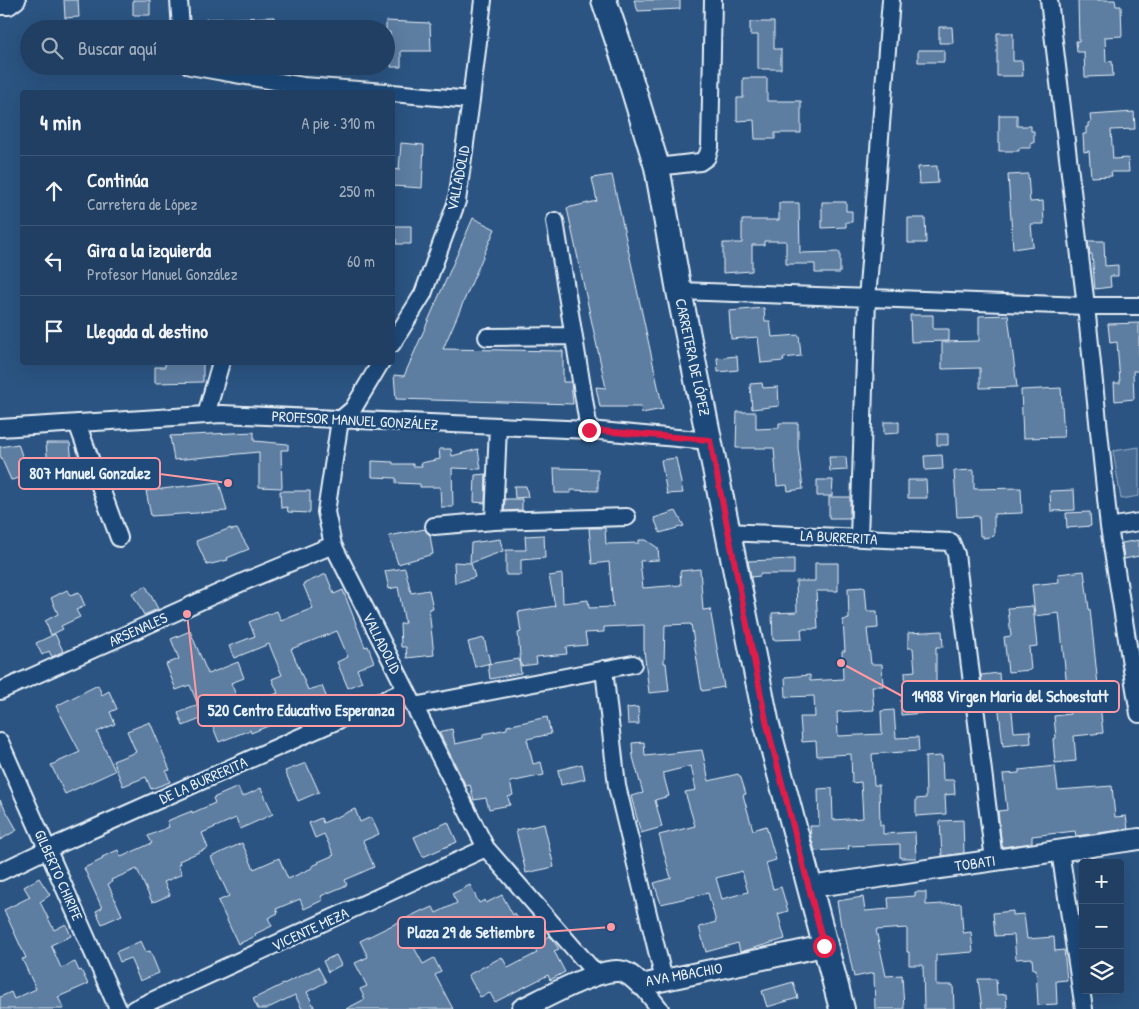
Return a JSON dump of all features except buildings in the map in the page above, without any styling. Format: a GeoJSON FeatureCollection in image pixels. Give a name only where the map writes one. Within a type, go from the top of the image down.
{"type":"FeatureCollection","features":[{"type":"Feature","properties":{"kind":"main road","name":"CARRETERA DE LÓPEZ"},"geometry":{"type":"LineString","coordinates":[[604,0],[657,167],[679,291],[767,725],[842,1009]]}},
{"type":"Feature","properties":{"kind":"street"},"geometry":{"type":"LineString","coordinates":[[0,6],[9,6],[17,0]]}},
{"type":"Feature","properties":{"kind":"street"},"geometry":{"type":"LineString","coordinates":[[179,0],[180,20]]}},
{"type":"Feature","properties":{"kind":"street","name":"VALLADOLID"},"geometry":{"type":"LineString","coordinates":[[395,339],[423,294],[457,201],[483,0]]}},
{"type":"Feature","properties":{"kind":"street"},"geometry":{"type":"LineString","coordinates":[[657,167],[700,162],[707,157],[710,147],[713,0]]}},
{"type":"Feature","properties":{"kind":"street"},"geometry":{"type":"LineString","coordinates":[[859,538],[868,299],[891,0]]}},
{"type":"Feature","properties":{"kind":"street"},"geometry":{"type":"LineString","coordinates":[[1049,0],[1086,306],[1109,527],[1137,686],[1139,714]]}},
{"type":"Feature","properties":{"kind":"street"},"geometry":{"type":"LineString","coordinates":[[234,75],[302,89],[330,90]]}},
{"type":"Feature","properties":{"kind":"street"},"geometry":{"type":"LineString","coordinates":[[395,93],[471,100]]}},
{"type":"Feature","properties":{"kind":"street"},"geometry":{"type":"LineString","coordinates":[[555,221],[589,430]]}},
{"type":"Feature","properties":{"kind":"street"},"geometry":{"type":"LineString","coordinates":[[679,291],[868,299],[1139,306]]}},
{"type":"Feature","properties":{"kind":"street"},"geometry":{"type":"LineString","coordinates":[[487,337],[574,336]]}},
{"type":"Feature","properties":{"kind":"street"},"geometry":{"type":"LineString","coordinates":[[206,415],[220,365]]}},
{"type":"Feature","properties":{"kind":"street"},"geometry":{"type":"LineString","coordinates":[[340,420],[353,409],[379,365]]}},
{"type":"Feature","properties":{"kind":"street","name":"PROFESOR MANUEL GONZÁLEZ"},"geometry":{"type":"LineString","coordinates":[[0,428],[222,414],[589,430],[710,440]]}},
{"type":"Feature","properties":{"kind":"street","name":"VALLADOLID"},"geometry":{"type":"LineString","coordinates":[[340,420],[326,512],[333,545],[486,848],[597,975]]}},
{"type":"Feature","properties":{"kind":"street"},"geometry":{"type":"LineString","coordinates":[[77,423],[119,538]]}},
{"type":"Feature","properties":{"kind":"street"},"geometry":{"type":"LineString","coordinates":[[494,521],[498,426]]}},
{"type":"Feature","properties":{"kind":"street"},"geometry":{"type":"LineString","coordinates":[[434,526],[494,521],[627,517]]}},
{"type":"Feature","properties":{"kind":"street"},"geometry":{"type":"LineString","coordinates":[[1109,527],[1139,522]]}},
{"type":"Feature","properties":{"kind":"street","name":"LA BURRERITA"},"geometry":{"type":"LineString","coordinates":[[727,532],[951,542],[956,554],[994,860]]}},
{"type":"Feature","properties":{"kind":"street","name":"ARSENALES"},"geometry":{"type":"LineString","coordinates":[[0,691],[243,582],[333,545]]}},
{"type":"Feature","properties":{"kind":"street"},"geometry":{"type":"LineString","coordinates":[[414,706],[633,664]]}},
{"type":"Feature","properties":{"kind":"street"},"geometry":{"type":"LineString","coordinates":[[604,669],[617,786],[664,980]]}},
{"type":"Feature","properties":{"kind":"street","name":"DE LA BURRERITA"},"geometry":{"type":"LineString","coordinates":[[0,872],[406,690]]}},
{"type":"Feature","properties":{"kind":"street","name":"GILBERTO CHIRIFE"},"geometry":{"type":"LineString","coordinates":[[0,742],[118,1009]]}},
{"type":"Feature","properties":{"kind":"street","name":"TOBATI"},"geometry":{"type":"LineString","coordinates":[[810,887],[1139,839]]}},
{"type":"Feature","properties":{"kind":"street","name":"VICENTE MEZA"},"geometry":{"type":"LineString","coordinates":[[134,1009],[486,848]]}},
{"type":"Feature","properties":{"kind":"street"},"geometry":{"type":"LineString","coordinates":[[1060,852],[1084,1009]]}},
{"type":"Feature","properties":{"kind":"street","name":"AVA MBACHIO"},"geometry":{"type":"LineString","coordinates":[[522,1009],[568,986],[617,970],[632,976],[641,985],[824,946]]}},
{"type":"Feature","properties":{"kind":"street"},"geometry":{"type":"LineString","coordinates":[[641,985],[660,1009]]}},
{"type":"Feature","properties":{"kind":"shaded area"},"geometry":{"type":"Polygon","coordinates":[[[1139,447],[1139,496],[1121,499],[1113,451],[1139,447]]]}},
{"type":"Feature","properties":{"kind":"place","name":"807 Manuel Gonzalez"},"geometry":{"type":"Point","coordinates":[228,483]}},
{"type":"Feature","properties":{"kind":"place","name":"520 Centro Educativo Esperanza"},"geometry":{"type":"Point","coordinates":[187,614]}},
{"type":"Feature","properties":{"kind":"place","name":"14988 Virgen Maria del Schoestatt"},"geometry":{"type":"Point","coordinates":[841,663]}},
{"type":"Feature","properties":{"kind":"place","name":"Plaza 29 de Setiembre"},"geometry":{"type":"Point","coordinates":[611,927]}},
{"type":"Feature","properties":{"kind":"route"},"geometry":{"type":"LineString","coordinates":[[589,430],[710,440],[767,725],[824,946]]}}]}
